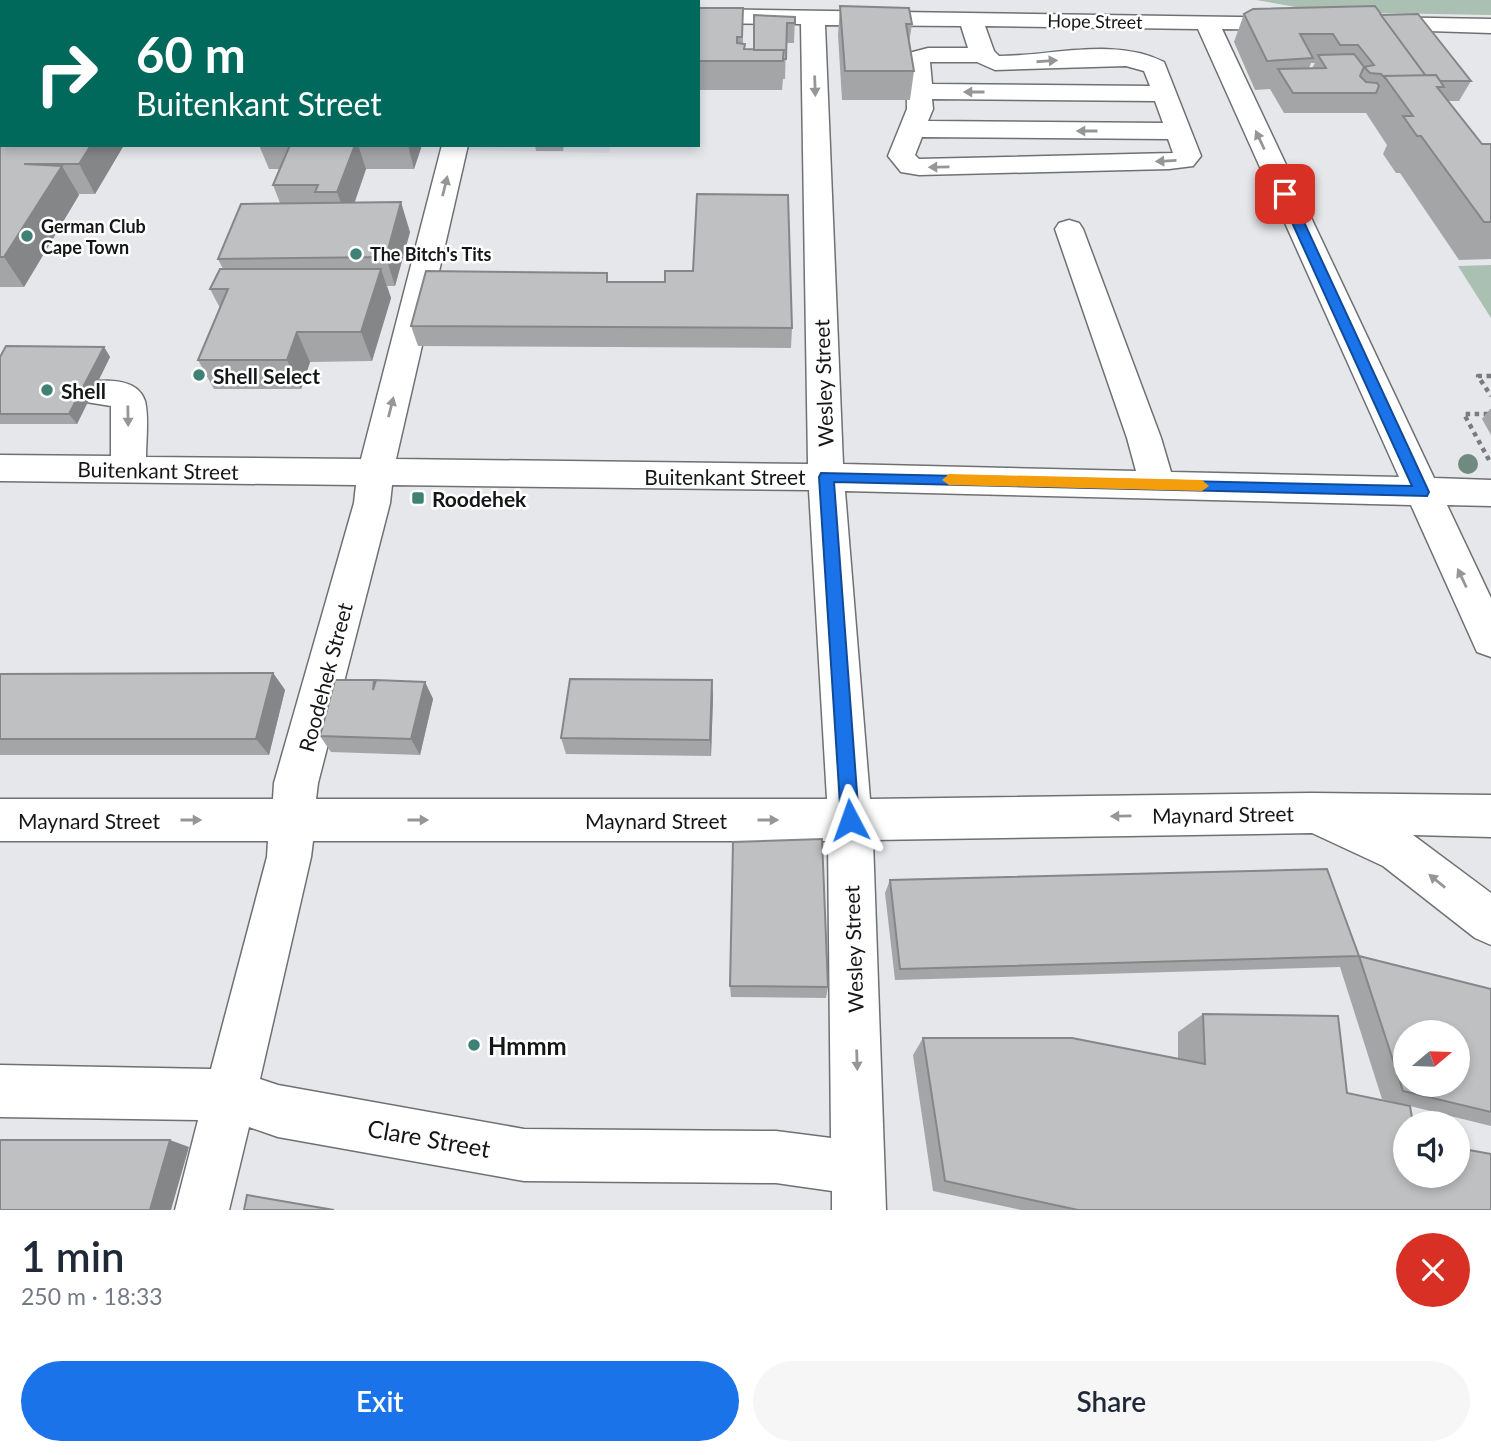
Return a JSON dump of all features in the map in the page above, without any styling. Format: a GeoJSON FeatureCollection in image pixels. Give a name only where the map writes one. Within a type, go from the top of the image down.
{"type":"FeatureCollection","features":[{"type":"Feature","properties":{"kind":"street","name":"Hope Street"},"geometry":{"type":"LineString","coordinates":[[700,16],[971,19],[1085,10],[1211,11],[1309,21]]}},
{"type":"Feature","properties":{"kind":"street"},"geometry":{"type":"LineString","coordinates":[[1211,11],[1422,492],[1491,640]]}},
{"type":"Feature","properties":{"kind":"street","name":"Wesley Street"},"geometry":{"type":"LineString","coordinates":[[813,18],[826,477],[850,820],[860,1189]]}},
{"type":"Feature","properties":{"kind":"street"},"geometry":{"type":"LineString","coordinates":[[971,19],[983,55],[989,62],[1002,64],[1072,59],[1143,59],[1155,67],[1188,156],[1178,160],[911,166],[901,156],[920,109],[918,58],[929,55],[983,55]]}},
{"type":"Feature","properties":{"kind":"street"},"geometry":{"type":"LineString","coordinates":[[1359,34],[1491,26]]}},
{"type":"Feature","properties":{"kind":"street"},"geometry":{"type":"LineString","coordinates":[[920,92],[1165,94]]}},
{"type":"Feature","properties":{"kind":"street"},"geometry":{"type":"LineString","coordinates":[[912,129],[1180,131]]}},
{"type":"Feature","properties":{"kind":"street","name":"Roodehek Street"},"geometry":{"type":"LineString","coordinates":[[202,1210],[289,857],[296,783],[372,503],[375,474],[455,147]]}},
{"type":"Feature","properties":{"kind":"street"},"geometry":{"type":"LineString","coordinates":[[1069,229],[1144,438],[1157,485]]}},
{"type":"Feature","properties":{"kind":"street"},"geometry":{"type":"LineString","coordinates":[[92,393],[117,393],[128,401],[129,470]]}},
{"type":"Feature","properties":{"kind":"street","name":"Buitenkant Street"},"geometry":{"type":"LineString","coordinates":[[0,468],[826,477],[1491,493]]}},
{"type":"Feature","properties":{"kind":"street","name":"Maynard Street"},"geometry":{"type":"LineString","coordinates":[[0,820],[850,820],[1312,813],[1491,816]]}},
{"type":"Feature","properties":{"kind":"street","name":"Maynard Street"},"geometry":{"type":"LineString","coordinates":[[1312,813],[1399,851],[1491,922]]}},
{"type":"Feature","properties":{"kind":"street","name":"Clare Street"},"geometry":{"type":"LineString","coordinates":[[0,1091],[231,1095],[278,1111],[524,1155],[776,1157],[860,1189]]}},
{"type":"Feature","properties":{"kind":"path"},"geometry":{"type":"LineString","coordinates":[[1491,376],[1478,376],[1491,397]]}},
{"type":"Feature","properties":{"kind":"path"},"geometry":{"type":"LineString","coordinates":[[1491,414],[1464,414],[1491,463]]}},
{"type":"Feature","properties":{"kind":"shaded area"},"geometry":{"type":"Polygon","coordinates":[[[465,147],[610,147],[609,153],[464,150],[465,147]]]}},
{"type":"Feature","properties":{"kind":"green space"},"geometry":{"type":"Polygon","coordinates":[[[1256,0],[1491,0],[1491,15],[1324,12],[1256,0]]]}},
{"type":"Feature","properties":{"kind":"green space"},"geometry":{"type":"Polygon","coordinates":[[[1491,265],[1491,318],[1458,266],[1491,265]]]}},
{"type":"Feature","properties":{"kind":"building"},"geometry":{"type":"Polygon","coordinates":[[[840,6],[909,8],[912,24],[906,24],[914,71],[845,71],[840,6]]]}},
{"type":"Feature","properties":{"kind":"building"},"geometry":{"type":"Polygon","coordinates":[[[1375,6],[1426,76],[1384,77],[1370,73],[1364,67],[1374,65],[1358,45],[1340,45],[1333,34],[1300,34],[1313,58],[1267,61],[1244,14],[1253,9],[1375,6]]]}},
{"type":"Feature","properties":{"kind":"building"},"geometry":{"type":"Polygon","coordinates":[[[700,8],[743,8],[742,37],[737,37],[737,43],[745,44],[744,49],[784,50],[783,61],[700,61],[700,8]]]}},
{"type":"Feature","properties":{"kind":"building"},"geometry":{"type":"Polygon","coordinates":[[[1418,14],[1471,81],[1440,81],[1436,75],[1426,76],[1381,15],[1418,14]]]}},
{"type":"Feature","properties":{"kind":"building"},"geometry":{"type":"Polygon","coordinates":[[[754,15],[795,17],[795,23],[787,23],[786,59],[783,59],[784,50],[754,50],[754,15]]]}},
{"type":"Feature","properties":{"kind":"building"},"geometry":{"type":"Polygon","coordinates":[[[1354,54],[1364,67],[1360,76],[1366,82],[1377,83],[1379,86],[1376,93],[1293,93],[1278,69],[1326,68],[1318,55],[1354,54]]]}},
{"type":"Feature","properties":{"kind":"building"},"geometry":{"type":"Polygon","coordinates":[[[1436,75],[1444,87],[1437,87],[1482,144],[1491,144],[1491,222],[1484,222],[1421,136],[1417,136],[1403,116],[1413,116],[1384,76],[1436,75]]]}},
{"type":"Feature","properties":{"kind":"building"},"geometry":{"type":"Polygon","coordinates":[[[0,147],[90,147],[79,164],[24,164],[62,166],[4,257],[0,257],[0,147]]]}},
{"type":"Feature","properties":{"kind":"building"},"geometry":{"type":"Polygon","coordinates":[[[289,147],[354,147],[337,192],[315,192],[318,185],[273,185],[289,147]]]}},
{"type":"Feature","properties":{"kind":"building"},"geometry":{"type":"Polygon","coordinates":[[[697,194],[788,195],[792,328],[411,326],[426,271],[607,273],[607,282],[665,282],[665,271],[693,271],[697,194]]]}},
{"type":"Feature","properties":{"kind":"building"},"geometry":{"type":"Polygon","coordinates":[[[401,202],[386,257],[218,259],[241,204],[401,202]]]}},
{"type":"Feature","properties":{"kind":"building"},"geometry":{"type":"Polygon","coordinates":[[[220,269],[381,269],[361,332],[297,332],[287,360],[198,360],[228,289],[210,289],[220,269]]]}},
{"type":"Feature","properties":{"kind":"building"},"geometry":{"type":"Polygon","coordinates":[[[6,346],[104,347],[69,414],[0,414],[0,357],[6,346]]]}},
{"type":"Feature","properties":{"kind":"building"},"geometry":{"type":"Polygon","coordinates":[[[273,673],[256,739],[0,739],[0,674],[273,673]]]}},
{"type":"Feature","properties":{"kind":"building"},"geometry":{"type":"Polygon","coordinates":[[[570,679],[712,680],[710,740],[561,738],[570,679]]]}},
{"type":"Feature","properties":{"kind":"building"},"geometry":{"type":"Polygon","coordinates":[[[335,680],[374,680],[373,690],[376,680],[425,682],[411,739],[320,736],[335,680]]]}},
{"type":"Feature","properties":{"kind":"building"},"geometry":{"type":"Polygon","coordinates":[[[822,839],[828,987],[730,986],[733,842],[822,839]]]}},
{"type":"Feature","properties":{"kind":"building"},"geometry":{"type":"Polygon","coordinates":[[[1327,869],[1359,956],[900,969],[890,880],[1327,869]]]}},
{"type":"Feature","properties":{"kind":"building"},"geometry":{"type":"Polygon","coordinates":[[[1359,956],[1491,989],[1491,1112],[1428,1097],[1470,1097],[1470,1020],[1393,1020],[1393,1060],[1359,956]]]}},
{"type":"Feature","properties":{"kind":"building"},"geometry":{"type":"Polygon","coordinates":[[[1203,1014],[1338,1016],[1347,1093],[1410,1106],[1411,1111],[1393,1111],[1393,1188],[1470,1188],[1470,1150],[1491,1154],[1491,1210],[1078,1210],[945,1181],[923,1038],[1072,1038],[1205,1064],[1203,1014]]]}},
{"type":"Feature","properties":{"kind":"building"},"geometry":{"type":"Polygon","coordinates":[[[0,1140],[170,1140],[150,1210],[0,1210],[0,1140]]]}},
{"type":"Feature","properties":{"kind":"building"},"geometry":{"type":"Polygon","coordinates":[[[247,1195],[334,1210],[244,1210],[247,1195]]]}},
{"type":"Feature","properties":{"kind":"slow traffic"},"geometry":{"type":"LineString","coordinates":[[949,480],[1202,486]]}},
{"type":"Feature","properties":{"kind":"place","name":"German Club Cape Town"},"geometry":{"type":"Point","coordinates":[27,236]}},
{"type":"Feature","properties":{"kind":"place","name":"The Bitch's Tits"},"geometry":{"type":"Point","coordinates":[356,254]}},
{"type":"Feature","properties":{"kind":"place","name":"Shell Select"},"geometry":{"type":"Point","coordinates":[199,375]}},
{"type":"Feature","properties":{"kind":"place","name":"Shell"},"geometry":{"type":"Point","coordinates":[47,390]}},
{"type":"Feature","properties":{"kind":"place","name":"Roodehek"},"geometry":{"type":"Point","coordinates":[418,498]}},
{"type":"Feature","properties":{"kind":"place","name":"Hmmm"},"geometry":{"type":"Point","coordinates":[474,1045]}},
{"type":"Feature","properties":{"kind":"route"},"geometry":{"type":"LineString","coordinates":[[850,820],[826,477],[1422,492],[1285,194]]}}]}
